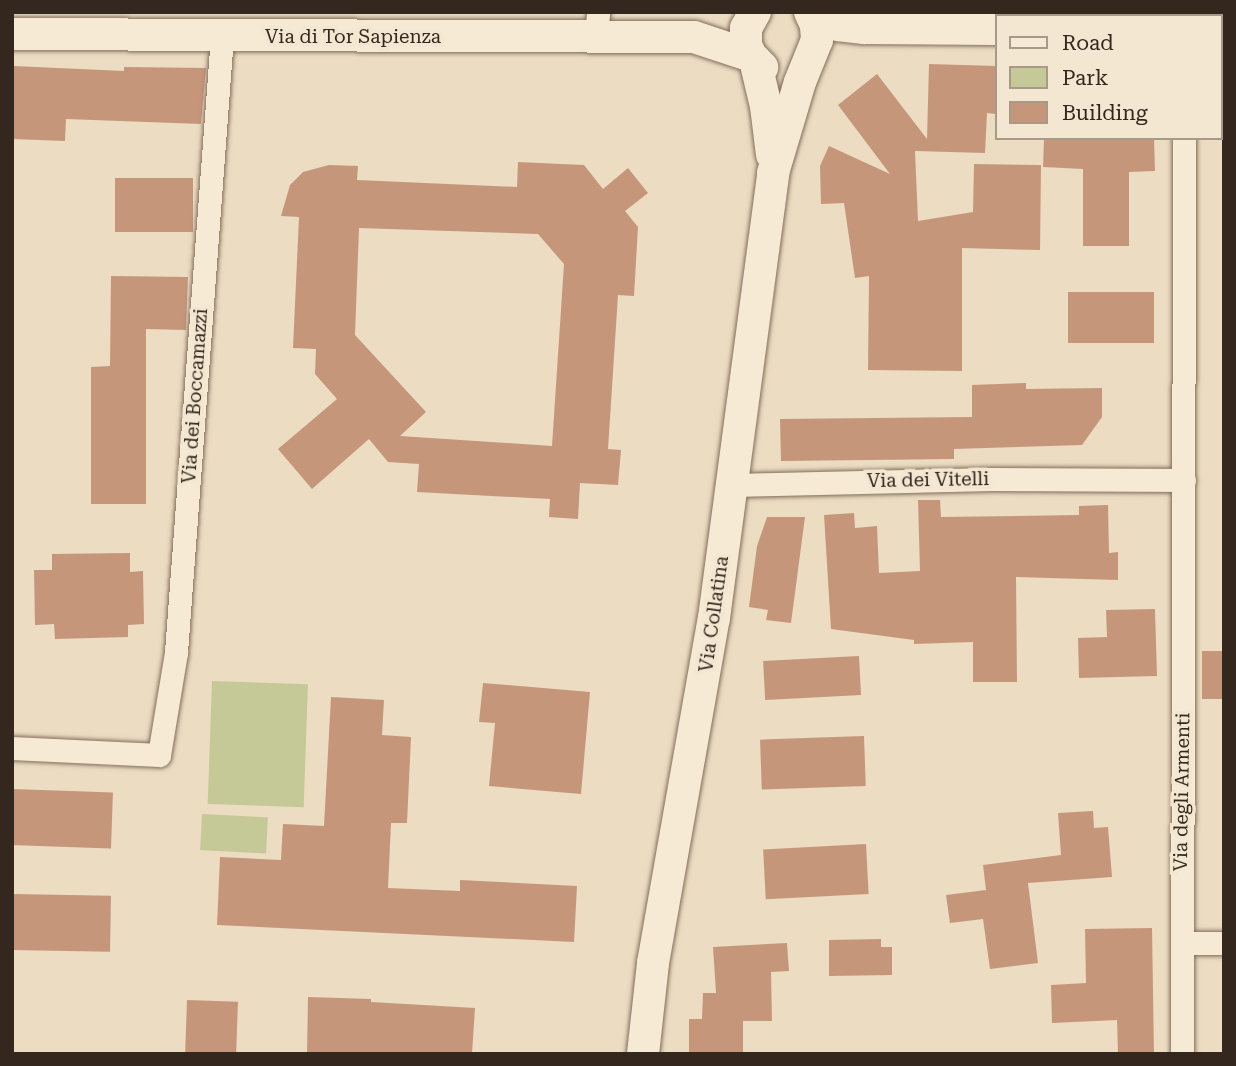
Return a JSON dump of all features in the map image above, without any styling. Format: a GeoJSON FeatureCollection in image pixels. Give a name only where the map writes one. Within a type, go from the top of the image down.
{"type":"FeatureCollection","features":[{"type":"Feature","properties":{"kind":"street"},"geometry":{"type":"LineString","coordinates":[[694,37],[754,13]]}},
{"type":"Feature","properties":{"kind":"street"},"geometry":{"type":"LineString","coordinates":[[754,13],[746,34],[766,106],[773,173]]}},
{"type":"Feature","properties":{"kind":"street"},"geometry":{"type":"LineString","coordinates":[[773,173],[817,32],[811,14]]}},
{"type":"Feature","properties":{"kind":"street"},"geometry":{"type":"LineString","coordinates":[[811,14],[838,25],[864,28],[995,29]]}},
{"type":"Feature","properties":{"kind":"street","name":"Via di Tor Sapienza"},"geometry":{"type":"LineString","coordinates":[[12,34],[222,36],[597,25],[694,37]]}},
{"type":"Feature","properties":{"kind":"street"},"geometry":{"type":"LineString","coordinates":[[694,37],[724,44],[753,58],[769,70],[781,72],[793,71],[841,34],[864,28]]}},
{"type":"Feature","properties":{"kind":"street","name":"Via dei Boccamazzi"},"geometry":{"type":"LineString","coordinates":[[12,748],[159,755],[176,652],[222,36]]}},
{"type":"Feature","properties":{"kind":"street","name":"Via degli Armenti"},"geometry":{"type":"LineString","coordinates":[[1182,1054],[1184,140]]}},
{"type":"Feature","properties":{"kind":"street","name":"Via Collatina"},"geometry":{"type":"LineString","coordinates":[[643,1054],[653,963],[704,683],[773,173]]}},
{"type":"Feature","properties":{"kind":"street","name":"Via dei Vitelli"},"geometry":{"type":"LineString","coordinates":[[732,485],[1123,478],[1184,480]]}},
{"type":"Feature","properties":{"kind":"street"},"geometry":{"type":"LineString","coordinates":[[1182,943],[1224,943]]}},
{"type":"Feature","properties":{"kind":"green space"},"geometry":{"type":"Polygon","coordinates":[[[212,681],[308,684],[304,807],[208,804],[212,681]]]}},
{"type":"Feature","properties":{"kind":"green space"},"geometry":{"type":"Polygon","coordinates":[[[202,814],[268,817],[266,853],[200,850],[202,814]]]}},
{"type":"Feature","properties":{"kind":"building"},"geometry":{"type":"Polygon","coordinates":[[[929,64],[995,66],[995,114],[987,113],[985,153],[915,151],[918,221],[973,212],[974,164],[1041,165],[1040,250],[962,248],[962,371],[868,370],[869,276],[855,278],[844,203],[821,204],[820,166],[829,146],[890,174],[838,105],[877,74],[927,139],[929,64]]]}},
{"type":"Feature","properties":{"kind":"building"},"geometry":{"type":"Polygon","coordinates":[[[14,66],[124,71],[124,67],[206,68],[201,124],[66,119],[65,141],[12,139],[14,66]]]}},
{"type":"Feature","properties":{"kind":"building"},"geometry":{"type":"Polygon","coordinates":[[[1044,140],[1154,140],[1155,171],[1129,172],[1129,246],[1083,246],[1083,169],[1043,167],[1044,140]]]}},
{"type":"Feature","properties":{"kind":"building"},"geometry":{"type":"Polygon","coordinates":[[[518,162],[584,165],[603,189],[628,168],[648,193],[625,211],[638,227],[634,296],[618,295],[608,449],[621,450],[618,485],[580,483],[578,519],[549,517],[550,499],[417,492],[419,464],[388,462],[369,439],[312,489],[278,449],[337,399],[315,374],[316,349],[293,348],[299,217],[281,216],[290,185],[303,172],[329,165],[358,166],[357,180],[517,187],[518,162]],[[359,228],[355,335],[426,412],[400,436],[552,446],[564,264],[538,234],[359,228]]]}},
{"type":"Feature","properties":{"kind":"building"},"geometry":{"type":"Polygon","coordinates":[[[115,178],[193,178],[193,232],[115,232],[115,178]]]}},
{"type":"Feature","properties":{"kind":"building"},"geometry":{"type":"Polygon","coordinates":[[[111,276],[188,277],[186,330],[146,329],[146,504],[91,504],[91,367],[110,366],[111,276]]]}},
{"type":"Feature","properties":{"kind":"building"},"geometry":{"type":"Polygon","coordinates":[[[1068,292],[1154,292],[1154,343],[1068,343],[1068,292]]]}},
{"type":"Feature","properties":{"kind":"building"},"geometry":{"type":"Polygon","coordinates":[[[1026,383],[1026,389],[1102,388],[1102,417],[1082,445],[954,449],[954,459],[781,461],[780,419],[972,417],[972,385],[1026,383]]]}},
{"type":"Feature","properties":{"kind":"building"},"geometry":{"type":"Polygon","coordinates":[[[918,500],[940,500],[941,517],[1079,515],[1079,506],[1108,505],[1109,553],[1118,552],[1118,580],[1016,577],[1017,682],[973,682],[973,642],[914,644],[914,640],[831,629],[824,515],[854,513],[855,528],[877,526],[879,573],[920,571],[918,500]]]}},
{"type":"Feature","properties":{"kind":"building"},"geometry":{"type":"Polygon","coordinates":[[[767,517],[805,517],[791,623],[766,620],[768,610],[749,607],[757,546],[767,517]]]}},
{"type":"Feature","properties":{"kind":"building"},"geometry":{"type":"Polygon","coordinates":[[[130,553],[130,572],[143,571],[144,624],[128,625],[128,637],[55,639],[54,624],[35,625],[34,570],[52,570],[52,554],[130,553]]]}},
{"type":"Feature","properties":{"kind":"building"},"geometry":{"type":"Polygon","coordinates":[[[1155,609],[1157,676],[1079,678],[1078,638],[1107,637],[1106,610],[1155,609]]]}},
{"type":"Feature","properties":{"kind":"building"},"geometry":{"type":"Polygon","coordinates":[[[1202,651],[1224,651],[1224,699],[1202,699],[1202,651]]]}},
{"type":"Feature","properties":{"kind":"building"},"geometry":{"type":"Polygon","coordinates":[[[859,656],[861,695],[765,700],[763,661],[859,656]]]}},
{"type":"Feature","properties":{"kind":"building"},"geometry":{"type":"Polygon","coordinates":[[[483,683],[590,692],[581,794],[489,786],[495,723],[479,722],[483,683]]]}},
{"type":"Feature","properties":{"kind":"building"},"geometry":{"type":"Polygon","coordinates":[[[331,697],[384,700],[382,735],[411,737],[407,823],[391,823],[388,888],[460,891],[460,880],[577,886],[574,942],[217,925],[220,857],[281,860],[283,824],[324,826],[331,697]]]}},
{"type":"Feature","properties":{"kind":"building"},"geometry":{"type":"Polygon","coordinates":[[[864,736],[866,786],[762,790],[760,740],[864,736]]]}},
{"type":"Feature","properties":{"kind":"building"},"geometry":{"type":"Polygon","coordinates":[[[12,789],[113,793],[111,848],[12,845],[12,789]]]}},
{"type":"Feature","properties":{"kind":"building"},"geometry":{"type":"Polygon","coordinates":[[[1093,811],[1094,828],[1108,827],[1112,877],[1028,883],[1038,963],[990,969],[983,919],[950,923],[946,895],[986,890],[983,865],[1061,855],[1058,813],[1093,811]]]}},
{"type":"Feature","properties":{"kind":"building"},"geometry":{"type":"Polygon","coordinates":[[[866,844],[869,894],[766,899],[763,849],[866,844]]]}},
{"type":"Feature","properties":{"kind":"building"},"geometry":{"type":"Polygon","coordinates":[[[12,894],[111,896],[110,952],[12,950],[12,894]]]}},
{"type":"Feature","properties":{"kind":"building"},"geometry":{"type":"Polygon","coordinates":[[[1152,928],[1154,1054],[1118,1054],[1117,1020],[1052,1023],[1051,985],[1086,983],[1085,929],[1152,928]]]}},
{"type":"Feature","properties":{"kind":"building"},"geometry":{"type":"Polygon","coordinates":[[[881,939],[881,947],[892,947],[892,975],[829,976],[829,940],[881,939]]]}},
{"type":"Feature","properties":{"kind":"building"},"geometry":{"type":"Polygon","coordinates":[[[787,943],[789,971],[771,972],[772,1021],[743,1021],[743,1054],[689,1054],[689,1019],[702,1019],[703,993],[716,993],[713,947],[787,943]]]}},
{"type":"Feature","properties":{"kind":"building"},"geometry":{"type":"Polygon","coordinates":[[[308,997],[371,999],[371,1002],[475,1008],[472,1054],[307,1054],[308,997]]]}},
{"type":"Feature","properties":{"kind":"building"},"geometry":{"type":"Polygon","coordinates":[[[187,1000],[238,1002],[236,1054],[185,1054],[187,1000]]]}}]}
